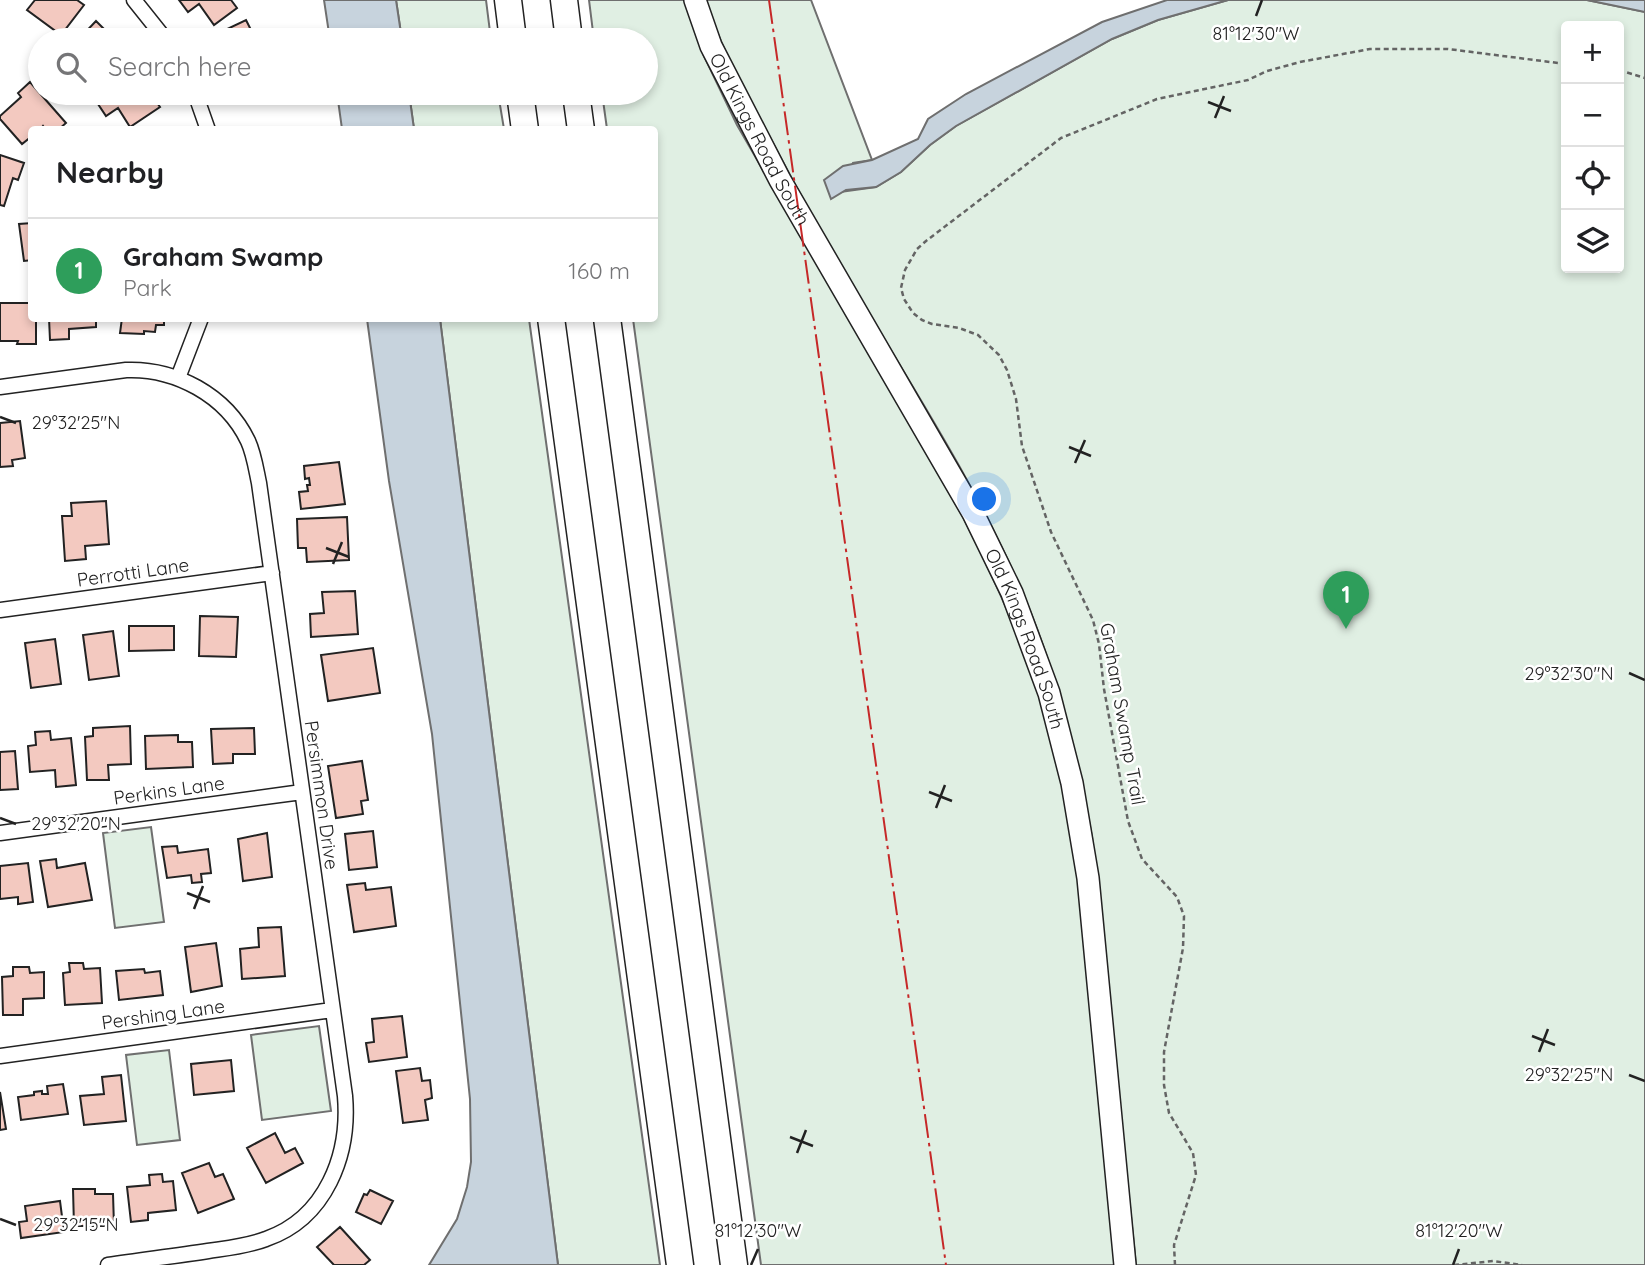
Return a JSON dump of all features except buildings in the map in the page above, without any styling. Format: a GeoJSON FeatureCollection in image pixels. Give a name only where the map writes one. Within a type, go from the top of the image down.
{"type":"FeatureCollection","features":[{"type":"Feature","properties":{"kind":"highway"},"geometry":{"type":"LineString","coordinates":[[508,0],[512,28]]}},
{"type":"Feature","properties":{"kind":"highway"},"geometry":{"type":"LineString","coordinates":[[564,0],[568,28]]}},
{"type":"Feature","properties":{"kind":"highway"},"geometry":{"type":"LineString","coordinates":[[522,105],[524,126]]}},
{"type":"Feature","properties":{"kind":"highway"},"geometry":{"type":"LineString","coordinates":[[578,105],[580,126]]}},
{"type":"Feature","properties":{"kind":"highway"},"geometry":{"type":"LineString","coordinates":[[552,322],[680,1265]]}},
{"type":"Feature","properties":{"kind":"highway"},"geometry":{"type":"LineString","coordinates":[[608,322],[734,1265]]}},
{"type":"Feature","properties":{"kind":"street"},"geometry":{"type":"LineString","coordinates":[[134,0],[156,28]]}},
{"type":"Feature","properties":{"kind":"street","name":"Old Kings Road South"},"geometry":{"type":"LineString","coordinates":[[695,0],[711,46],[780,180],[973,513],[1012,593],[1042,673],[1065,754],[1083,848],[1096,953],[1125,1265]]}},
{"type":"Feature","properties":{"kind":"street"},"geometry":{"type":"LineString","coordinates":[[199,105],[207,126]]}},
{"type":"Feature","properties":{"kind":"street"},"geometry":{"type":"LineString","coordinates":[[178,378],[199,322]]}},
{"type":"Feature","properties":{"kind":"street","name":"Persimmon Drive"},"geometry":{"type":"LineString","coordinates":[[0,387],[136,370],[178,378],[216,400],[247,439],[259,483],[345,1096],[345,1137],[333,1175],[310,1209],[280,1233],[258,1242],[108,1265]]}},
{"type":"Feature","properties":{"kind":"street","name":"Perrotti Lane"},"geometry":{"type":"LineString","coordinates":[[0,610],[272,573]]}},
{"type":"Feature","properties":{"kind":"street","name":"Perkins Lane"},"geometry":{"type":"LineString","coordinates":[[0,833],[302,792]]}},
{"type":"Feature","properties":{"kind":"street","name":"Pershing Lane"},"geometry":{"type":"LineString","coordinates":[[0,1056],[332,1010]]}},
{"type":"Feature","properties":{"kind":"path","name":"Graham Swamp Trail"},"geometry":{"type":"LineString","coordinates":[[1175,1265],[1174,1245],[1196,1175],[1193,1153],[1170,1113],[1164,1085],[1166,1038],[1185,931],[1182,906],[1142,859],[1133,839],[1125,808],[1093,620],[1051,532],[1022,446],[1016,399],[1007,370],[999,355],[978,335],[958,328],[932,324],[913,313],[901,288],[905,270],[917,249],[926,241],[1061,138],[1157,99],[1248,80],[1267,71],[1300,62],[1370,49],[1448,49],[1561,63]]}},
{"type":"Feature","properties":{"kind":"path"},"geometry":{"type":"LineString","coordinates":[[1624,72],[1645,78]]}},
{"type":"Feature","properties":{"kind":"path"},"geometry":{"type":"LineString","coordinates":[[1454,1265],[1493,1261],[1522,1265]]}},
{"type":"Feature","properties":{"kind":"green space"},"geometry":{"type":"Polygon","coordinates":[[[396,0],[486,0],[490,28],[400,28],[396,0]]]}},
{"type":"Feature","properties":{"kind":"green space"},"geometry":{"type":"Polygon","coordinates":[[[589,0],[685,0],[704,56],[737,125],[962,515],[1008,613],[1045,715],[1075,854],[1117,1265],[761,1265],[633,322],[658,322],[658,126],[607,126],[604,105],[658,105],[658,28],[592,28],[589,0]]]}},
{"type":"Feature","properties":{"kind":"green space"},"geometry":{"type":"Polygon","coordinates":[[[706,0],[811,0],[872,160],[853,163],[840,192],[876,187],[901,172],[930,145],[956,126],[1112,39],[1158,20],[1228,0],[1587,0],[1645,12],[1645,1265],[1136,1265],[1092,837],[1081,780],[1051,668],[1031,613],[989,522],[806,205],[722,43],[706,0]]]}},
{"type":"Feature","properties":{"kind":"green space"},"geometry":{"type":"Polygon","coordinates":[[[411,105],[500,105],[504,126],[414,126],[411,105]]]}},
{"type":"Feature","properties":{"kind":"green space"},"geometry":{"type":"Polygon","coordinates":[[[440,322],[529,322],[660,1265],[558,1265],[440,322]]]}},
{"type":"Feature","properties":{"kind":"green space"},"geometry":{"type":"Polygon","coordinates":[[[151,827],[164,922],[115,928],[103,833],[151,827]]]}},
{"type":"Feature","properties":{"kind":"green space"},"geometry":{"type":"Polygon","coordinates":[[[319,1026],[331,1111],[262,1120],[251,1035],[319,1026]]]}},
{"type":"Feature","properties":{"kind":"green space"},"geometry":{"type":"Polygon","coordinates":[[[169,1050],[180,1140],[137,1145],[126,1055],[169,1050]]]}},
{"type":"Feature","properties":{"kind":"shaded area"},"geometry":{"type":"Polygon","coordinates":[[[324,0],[396,0],[400,28],[328,28],[324,0]]]}},
{"type":"Feature","properties":{"kind":"shaded area"},"geometry":{"type":"Polygon","coordinates":[[[1167,0],[1228,0],[1158,20],[1112,39],[956,126],[930,145],[901,172],[876,187],[846,190],[831,199],[824,180],[843,166],[872,160],[918,139],[928,119],[966,94],[1102,22],[1167,0]]]}},
{"type":"Feature","properties":{"kind":"shaded area"},"geometry":{"type":"Polygon","coordinates":[[[1587,0],[1645,0],[1645,12],[1587,0]]]}},
{"type":"Feature","properties":{"kind":"shaded area"},"geometry":{"type":"Polygon","coordinates":[[[339,105],[411,105],[414,126],[342,126],[339,105]]]}},
{"type":"Feature","properties":{"kind":"shaded area"},"geometry":{"type":"Polygon","coordinates":[[[367,322],[440,322],[558,1265],[429,1265],[457,1219],[467,1187],[471,1162],[470,1099],[432,734],[389,481],[367,322]]]}},
{"type":"Feature","properties":{"kind":"power"},"geometry":{"type":"LineString","coordinates":[[769,0],[946,1265]]}},
{"type":"Feature","properties":{"kind":"place","name":"Graham Swamp"},"geometry":{"type":"Point","coordinates":[1346,629]}}]}
